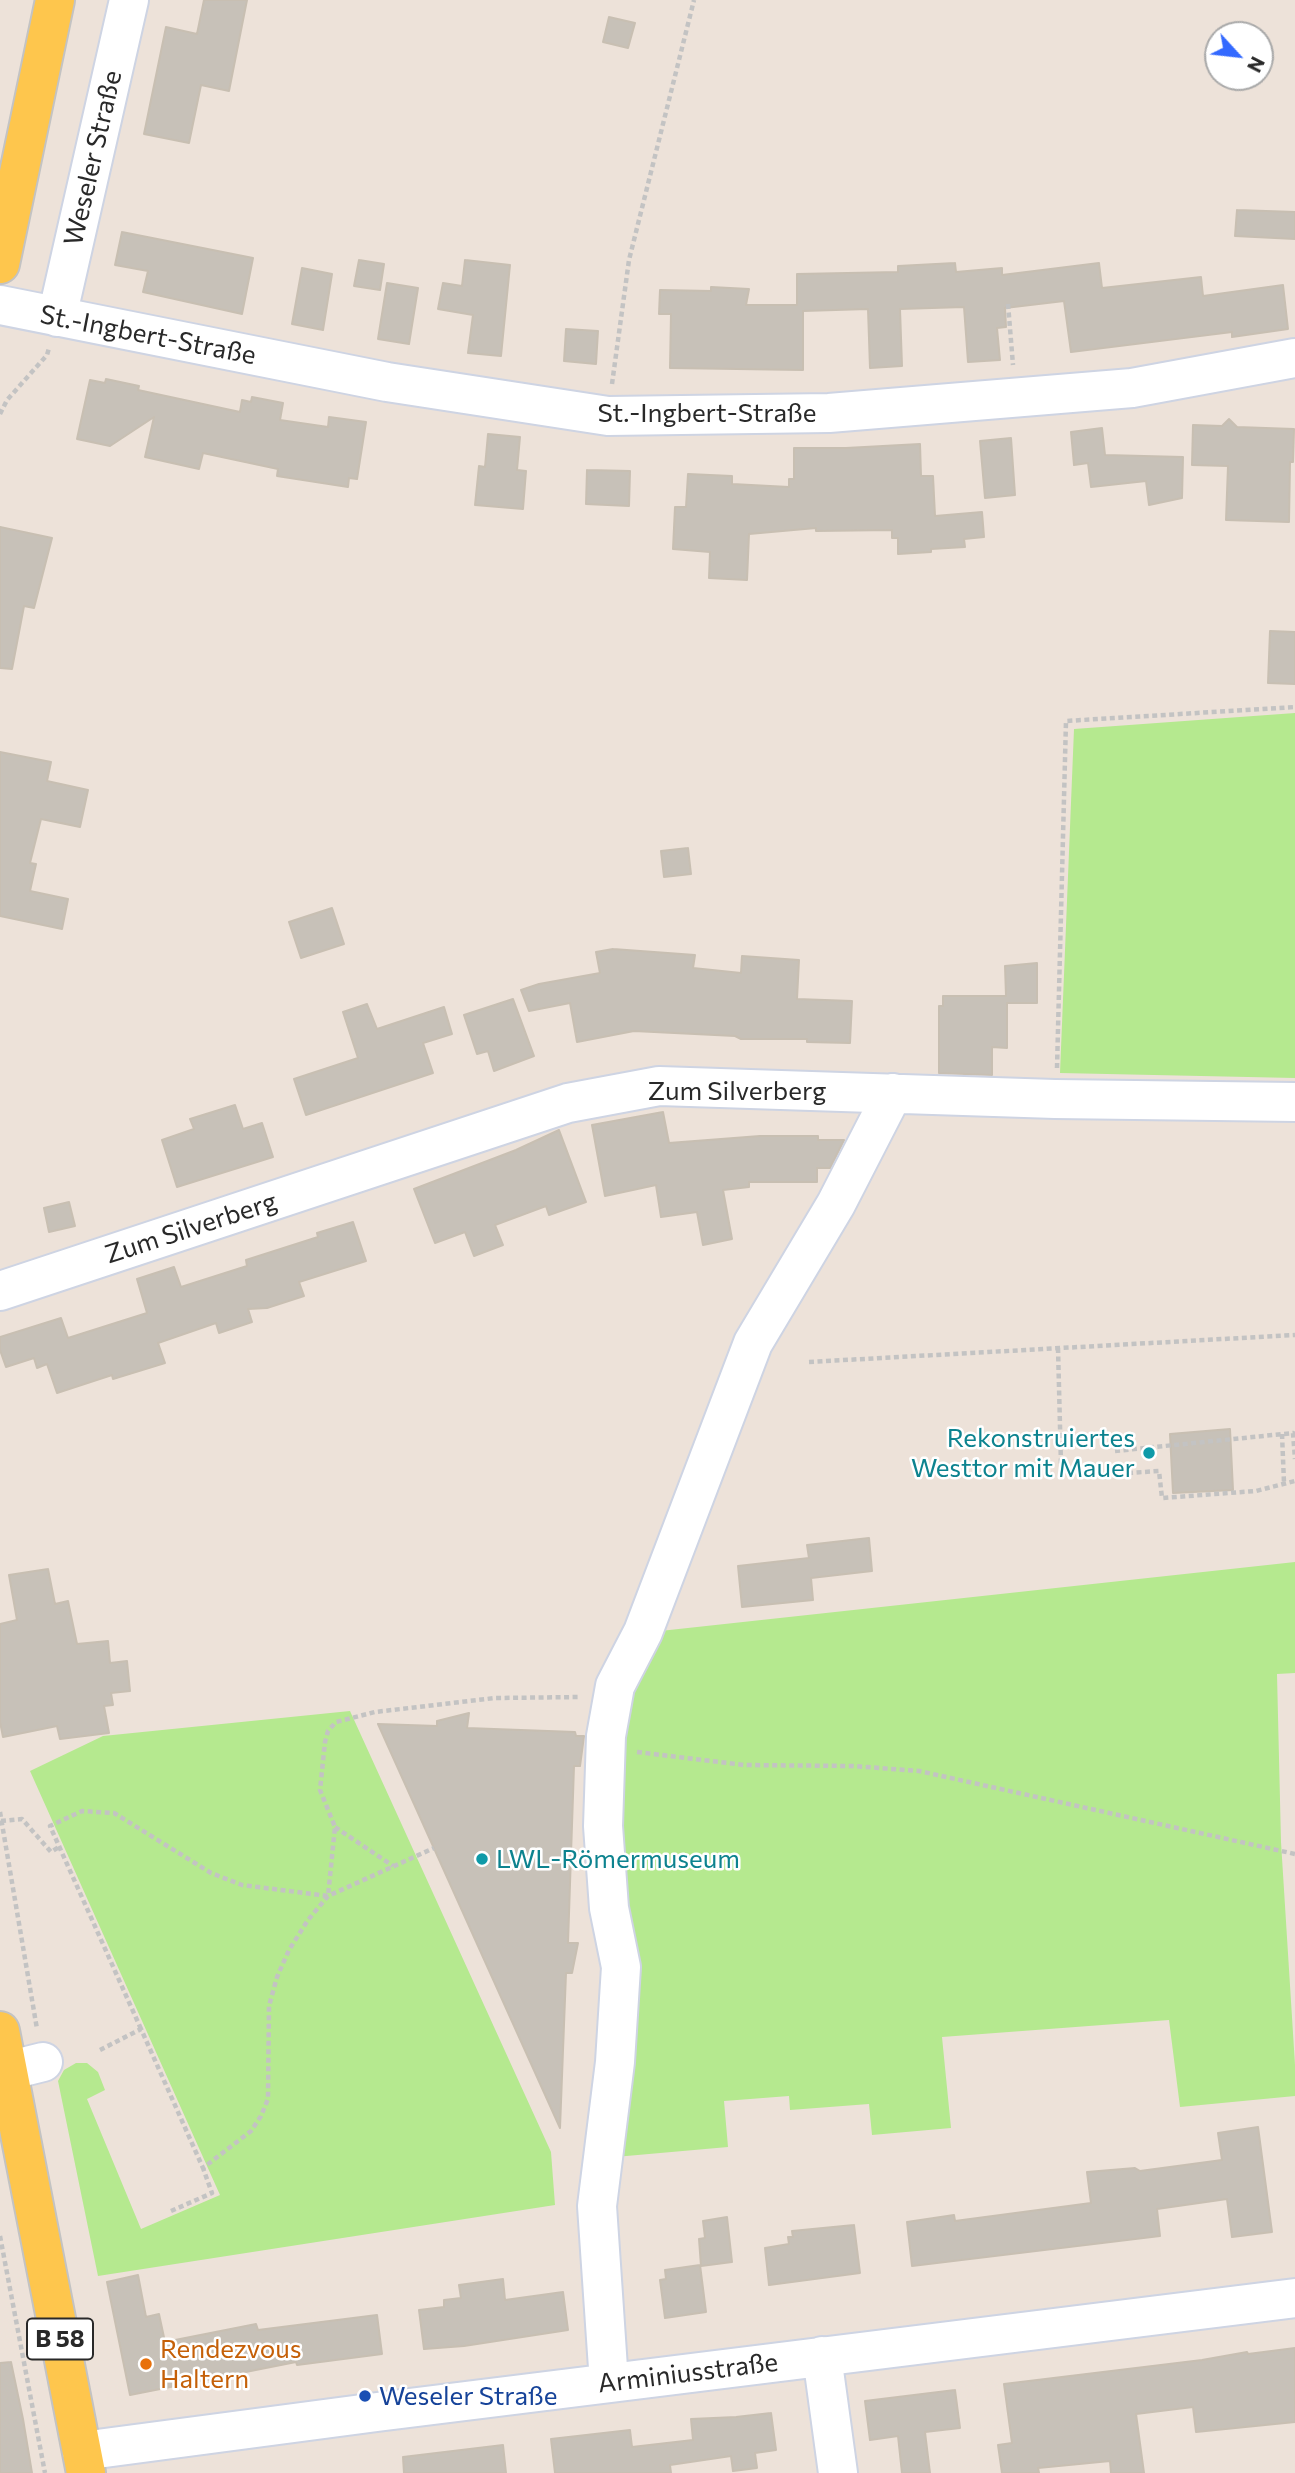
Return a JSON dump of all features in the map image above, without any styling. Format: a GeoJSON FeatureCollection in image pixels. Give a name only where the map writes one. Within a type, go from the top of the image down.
{"type":"FeatureCollection","features":[{"type":"Feature","properties":{"kind":"main road"},"geometry":{"type":"LineString","coordinates":[[0,264],[55,0]]}},
{"type":"Feature","properties":{"kind":"main road","name":"B 58"},"geometry":{"type":"LineString","coordinates":[[0,2031],[25,2067],[84,2462]]}},
{"type":"Feature","properties":{"kind":"street","name":"Weseler Straße"},"geometry":{"type":"LineString","coordinates":[[57,317],[129,0]]}},
{"type":"Feature","properties":{"kind":"street","name":"St.-Ingbert-Straße"},"geometry":{"type":"LineString","coordinates":[[0,305],[387,382],[608,416],[828,413],[1132,388],[1295,358]]}},
{"type":"Feature","properties":{"kind":"street","name":"Zum Silverberg"},"geometry":{"type":"LineString","coordinates":[[0,1291],[568,1103],[659,1086],[1055,1099],[1295,1102]]}},
{"type":"Feature","properties":{"kind":"street"},"geometry":{"type":"LineString","coordinates":[[609,2383],[597,2206],[615,2062],[621,1967],[609,1908],[603,1826],[609,1717],[615,1686],[643,1632],[667,1574],[753,1343],[836,1204],[893,1093]]}},
{"type":"Feature","properties":{"kind":"street","name":"Arminiusstraße"},"geometry":{"type":"LineString","coordinates":[[84,2462],[609,2383],[1295,2298]]}},
{"type":"Feature","properties":{"kind":"street"},"geometry":{"type":"LineString","coordinates":[[822,2356],[838,2473]]}},
{"type":"Feature","properties":{"kind":"path"},"geometry":{"type":"LineString","coordinates":[[608,416],[629,260],[694,0]]}},
{"type":"Feature","properties":{"kind":"path"},"geometry":{"type":"LineString","coordinates":[[1008,304],[1015,397]]}},
{"type":"Feature","properties":{"kind":"path"},"geometry":{"type":"LineString","coordinates":[[0,414],[7,400],[47,355],[57,317]]}},
{"type":"Feature","properties":{"kind":"path"},"geometry":{"type":"LineString","coordinates":[[1055,1099],[1066,721],[1295,707]]}},
{"type":"Feature","properties":{"kind":"path"},"geometry":{"type":"LineString","coordinates":[[809,1362],[1295,1335]]}},
{"type":"Feature","properties":{"kind":"path"},"geometry":{"type":"LineString","coordinates":[[1058,1348],[1061,1465],[1081,1476],[1160,1471],[1162,1498],[1256,1491],[1295,1481]]}},
{"type":"Feature","properties":{"kind":"path"},"geometry":{"type":"LineString","coordinates":[[1115,1451],[1293,1433],[1295,1459]]}},
{"type":"Feature","properties":{"kind":"path"},"geometry":{"type":"LineString","coordinates":[[1282,1434],[1284,1483]]}},
{"type":"Feature","properties":{"kind":"path"},"geometry":{"type":"LineString","coordinates":[[328,1896],[335,1827],[320,1790],[328,1731],[336,1722],[375,1712],[495,1698],[576,1696],[609,1717],[636,1752],[744,1765],[853,1766],[919,1771],[1295,1854]]}},
{"type":"Feature","properties":{"kind":"path"},"geometry":{"type":"LineString","coordinates":[[171,2211],[212,2193],[50,1826],[82,1811],[114,1813],[211,1873],[231,1881],[242,1885],[328,1896]]}},
{"type":"Feature","properties":{"kind":"path"},"geometry":{"type":"LineString","coordinates":[[0,1812],[25,2067]]}},
{"type":"Feature","properties":{"kind":"path"},"geometry":{"type":"LineString","coordinates":[[1,1821],[22,1819],[51,1852],[59,1847]]}},
{"type":"Feature","properties":{"kind":"path"},"geometry":{"type":"LineString","coordinates":[[335,1827],[393,1866]]}},
{"type":"Feature","properties":{"kind":"path"},"geometry":{"type":"LineString","coordinates":[[203,2168],[251,2131],[261,2116],[268,2099],[269,2006],[276,1976],[308,1920],[328,1896],[434,1848]]}},
{"type":"Feature","properties":{"kind":"path"},"geometry":{"type":"LineString","coordinates":[[100,2050],[141,2029]]}},
{"type":"Feature","properties":{"kind":"path"},"geometry":{"type":"LineString","coordinates":[[0,2236],[45,2473]]}},
{"type":"Feature","properties":{"kind":"green space"},"geometry":{"type":"Polygon","coordinates":[[[1295,713],[1295,1078],[1060,1073],[1074,729],[1295,713]]]}},
{"type":"Feature","properties":{"kind":"green space"},"geometry":{"type":"Polygon","coordinates":[[[1295,1562],[1295,1673],[1277,1674],[1281,1842],[1295,2096],[1180,2107],[1169,2020],[942,2037],[951,2128],[872,2135],[869,2104],[790,2110],[789,2096],[724,2101],[728,2147],[615,2157],[615,1737],[651,1632],[1295,1562]]]}},
{"type":"Feature","properties":{"kind":"green space"},"geometry":{"type":"Polygon","coordinates":[[[350,1711],[551,2152],[555,2205],[98,2276],[58,2081],[64,2070],[76,2063],[87,2063],[98,2072],[105,2090],[87,2099],[141,2229],[220,2195],[30,1771],[103,1736],[350,1711]]]}},
{"type":"Feature","properties":{"kind":"building"},"geometry":{"type":"Polygon","coordinates":[[[204,0],[247,0],[229,91],[201,85],[189,143],[144,134],[166,27],[197,34],[204,0]]]}},
{"type":"Feature","properties":{"kind":"building"},"geometry":{"type":"Polygon","coordinates":[[[609,17],[635,23],[628,48],[603,42],[609,17]]]}},
{"type":"Feature","properties":{"kind":"building"},"geometry":{"type":"Polygon","coordinates":[[[1237,210],[1295,212],[1295,239],[1235,236],[1237,210]]]}},
{"type":"Feature","properties":{"kind":"building"},"geometry":{"type":"Polygon","coordinates":[[[122,232],[253,258],[242,314],[143,292],[148,271],[115,265],[122,232]]]}},
{"type":"Feature","properties":{"kind":"building"},"geometry":{"type":"Polygon","coordinates":[[[359,260],[384,264],[380,290],[354,286],[359,260]]]}},
{"type":"Feature","properties":{"kind":"building"},"geometry":{"type":"Polygon","coordinates":[[[465,260],[510,265],[501,356],[468,353],[473,315],[438,309],[443,283],[462,286],[465,260]]]}},
{"type":"Feature","properties":{"kind":"building"},"geometry":{"type":"Polygon","coordinates":[[[955,263],[956,272],[1002,268],[1002,275],[1099,263],[1102,288],[1201,277],[1203,296],[1283,285],[1288,329],[1232,337],[1232,332],[1071,352],[1064,301],[1005,308],[1006,327],[997,328],[1000,360],[968,362],[964,307],[900,309],[902,366],[870,368],[868,309],[803,311],[803,370],[670,368],[671,314],[659,314],[660,290],[711,291],[711,287],[749,289],[746,305],[797,305],[797,274],[898,272],[898,266],[955,263]]]}},
{"type":"Feature","properties":{"kind":"building"},"geometry":{"type":"Polygon","coordinates":[[[302,268],[332,274],[323,330],[292,324],[302,268]]]}},
{"type":"Feature","properties":{"kind":"building"},"geometry":{"type":"Polygon","coordinates":[[[387,283],[418,288],[409,344],[378,339],[387,283]]]}},
{"type":"Feature","properties":{"kind":"building"},"geometry":{"type":"Polygon","coordinates":[[[566,329],[598,331],[596,364],[564,361],[566,329]]]}},
{"type":"Feature","properties":{"kind":"building"},"geometry":{"type":"Polygon","coordinates":[[[106,379],[139,386],[138,390],[240,412],[242,400],[251,402],[252,397],[283,403],[280,420],[328,427],[329,417],[366,422],[357,479],[349,478],[348,487],[277,476],[278,469],[203,453],[199,469],[145,457],[154,417],[110,446],[77,439],[90,380],[105,383],[106,379]]]}},
{"type":"Feature","properties":{"kind":"building"},"geometry":{"type":"Polygon","coordinates":[[[1229,419],[1237,427],[1294,429],[1293,462],[1290,462],[1289,522],[1226,520],[1228,466],[1192,465],[1193,425],[1222,426],[1229,419]]]}},
{"type":"Feature","properties":{"kind":"building"},"geometry":{"type":"Polygon","coordinates":[[[1102,428],[1105,455],[1183,457],[1182,498],[1149,505],[1146,481],[1091,487],[1088,463],[1074,465],[1071,432],[1102,428]]]}},
{"type":"Feature","properties":{"kind":"building"},"geometry":{"type":"Polygon","coordinates":[[[488,434],[520,437],[517,470],[526,471],[523,509],[475,505],[479,466],[485,467],[488,434]]]}},
{"type":"Feature","properties":{"kind":"building"},"geometry":{"type":"Polygon","coordinates":[[[1011,438],[1015,495],[985,498],[980,441],[1011,438]]]}},
{"type":"Feature","properties":{"kind":"building"},"geometry":{"type":"Polygon","coordinates":[[[920,444],[921,476],[933,476],[935,516],[982,512],[984,537],[964,539],[965,547],[898,554],[898,538],[892,538],[892,530],[816,531],[816,528],[749,534],[747,580],[709,578],[710,552],[673,549],[675,507],[686,507],[688,474],[732,476],[732,484],[789,487],[789,479],[794,479],[794,448],[920,444]]]}},
{"type":"Feature","properties":{"kind":"building"},"geometry":{"type":"Polygon","coordinates":[[[587,470],[630,471],[629,506],[586,504],[587,470]]]}},
{"type":"Feature","properties":{"kind":"building"},"geometry":{"type":"Polygon","coordinates":[[[0,527],[52,538],[34,608],[24,606],[12,669],[0,668],[0,527]]]}},
{"type":"Feature","properties":{"kind":"building"},"geometry":{"type":"Polygon","coordinates":[[[1270,631],[1295,632],[1295,684],[1268,683],[1270,631]]]}},
{"type":"Feature","properties":{"kind":"building"},"geometry":{"type":"Polygon","coordinates":[[[0,752],[51,762],[47,781],[88,790],[80,827],[41,819],[30,863],[36,864],[30,891],[68,899],[62,929],[0,916],[0,752]]]}},
{"type":"Feature","properties":{"kind":"building"},"geometry":{"type":"Polygon","coordinates":[[[688,848],[691,874],[664,877],[661,851],[688,848]]]}},
{"type":"Feature","properties":{"kind":"building"},"geometry":{"type":"Polygon","coordinates":[[[332,908],[344,944],[301,958],[289,922],[332,908]]]}},
{"type":"Feature","properties":{"kind":"building"},"geometry":{"type":"Polygon","coordinates":[[[613,949],[695,955],[693,968],[741,973],[742,956],[799,960],[797,999],[852,1001],[850,1043],[634,1031],[577,1042],[570,1003],[529,1011],[521,990],[600,973],[596,952],[613,949]]]}},
{"type":"Feature","properties":{"kind":"building"},"geometry":{"type":"Polygon","coordinates":[[[1037,963],[1037,1003],[1007,1003],[1007,1048],[992,1047],[992,1075],[939,1073],[939,1006],[943,1006],[943,996],[1006,996],[1005,966],[1037,963]]]}},
{"type":"Feature","properties":{"kind":"building"},"geometry":{"type":"Polygon","coordinates":[[[513,999],[534,1056],[494,1071],[488,1051],[477,1054],[464,1015],[513,999]]]}},
{"type":"Feature","properties":{"kind":"building"},"geometry":{"type":"Polygon","coordinates":[[[367,1004],[377,1029],[444,1007],[452,1034],[423,1043],[433,1073],[306,1115],[294,1079],[358,1058],[343,1012],[367,1004]]]}},
{"type":"Feature","properties":{"kind":"building"},"geometry":{"type":"Polygon","coordinates":[[[235,1105],[243,1129],[262,1123],[273,1157],[177,1187],[162,1140],[194,1129],[190,1119],[235,1105]]]}},
{"type":"Feature","properties":{"kind":"building"},"geometry":{"type":"Polygon","coordinates":[[[663,1112],[669,1143],[760,1136],[818,1136],[818,1140],[844,1140],[830,1168],[817,1168],[817,1182],[749,1182],[749,1187],[723,1190],[732,1239],[703,1245],[697,1212],[661,1217],[656,1185],[605,1196],[592,1125],[663,1112]]]}},
{"type":"Feature","properties":{"kind":"building"},"geometry":{"type":"Polygon","coordinates":[[[559,1130],[586,1202],[549,1215],[546,1206],[495,1225],[503,1245],[474,1256],[465,1232],[435,1243],[414,1189],[516,1150],[559,1130]]]}},
{"type":"Feature","properties":{"kind":"building"},"geometry":{"type":"Polygon","coordinates":[[[69,1202],[75,1226],[49,1232],[44,1208],[69,1202]]]}},
{"type":"Feature","properties":{"kind":"building"},"geometry":{"type":"Polygon","coordinates":[[[353,1222],[366,1261],[299,1282],[304,1296],[267,1308],[248,1309],[252,1322],[219,1333],[216,1323],[158,1343],[165,1363],[113,1379],[112,1375],[57,1393],[47,1364],[37,1368],[34,1358],[6,1367],[0,1350],[0,1337],[61,1318],[68,1338],[147,1313],[137,1279],[174,1267],[181,1287],[247,1266],[246,1260],[318,1237],[317,1233],[353,1222]]]}},
{"type":"Feature","properties":{"kind":"building"},"geometry":{"type":"Polygon","coordinates":[[[1230,1429],[1233,1490],[1173,1493],[1170,1434],[1230,1429]]]}},
{"type":"Feature","properties":{"kind":"building"},"geometry":{"type":"Polygon","coordinates":[[[869,1538],[872,1571],[811,1578],[813,1600],[742,1607],[738,1566],[809,1558],[807,1545],[869,1538]]]}},
{"type":"Feature","properties":{"kind":"building"},"geometry":{"type":"Polygon","coordinates":[[[48,1569],[55,1604],[68,1601],[77,1644],[108,1641],[110,1663],[127,1661],[130,1691],[111,1693],[113,1705],[104,1706],[109,1733],[60,1739],[57,1726],[3,1737],[0,1722],[0,1624],[17,1620],[9,1575],[48,1569]]]}},
{"type":"Feature","properties":{"kind":"building"},"geometry":{"type":"Polygon","coordinates":[[[469,1713],[467,1728],[575,1732],[576,1736],[584,1736],[580,1766],[574,1766],[568,1943],[578,1943],[572,1973],[566,1973],[560,2128],[378,1724],[437,1726],[437,1721],[469,1713]]]}},
{"type":"Feature","properties":{"kind":"building"},"geometry":{"type":"Polygon","coordinates":[[[1258,2127],[1272,2232],[1232,2237],[1227,2199],[1157,2209],[1160,2236],[912,2266],[907,2222],[954,2215],[955,2221],[1091,2203],[1087,2172],[1135,2168],[1140,2171],[1222,2160],[1218,2133],[1258,2127]]]}},
{"type":"Feature","properties":{"kind":"building"},"geometry":{"type":"Polygon","coordinates":[[[727,2217],[732,2262],[701,2266],[699,2239],[705,2238],[703,2221],[727,2217]]]}},
{"type":"Feature","properties":{"kind":"building"},"geometry":{"type":"Polygon","coordinates":[[[854,2225],[860,2273],[769,2285],[765,2248],[789,2244],[788,2237],[793,2237],[792,2231],[854,2225]]]}},
{"type":"Feature","properties":{"kind":"building"},"geometry":{"type":"Polygon","coordinates":[[[700,2265],[706,2312],[665,2318],[660,2280],[666,2279],[665,2270],[700,2265]]]}},
{"type":"Feature","properties":{"kind":"building"},"geometry":{"type":"Polygon","coordinates":[[[138,2275],[146,2317],[159,2314],[165,2342],[256,2324],[258,2330],[377,2315],[382,2354],[297,2365],[296,2362],[130,2395],[107,2282],[138,2275]]]}},
{"type":"Feature","properties":{"kind":"building"},"geometry":{"type":"Polygon","coordinates":[[[503,2279],[505,2300],[563,2292],[568,2330],[464,2346],[424,2349],[419,2310],[444,2307],[444,2300],[461,2298],[459,2285],[503,2279]]]}},
{"type":"Feature","properties":{"kind":"building"},"geometry":{"type":"Polygon","coordinates":[[[1295,2348],[1295,2422],[1196,2432],[1193,2407],[1136,2414],[1144,2473],[1111,2473],[1110,2461],[1038,2468],[1039,2473],[1002,2473],[998,2445],[1012,2443],[1004,2384],[1295,2348]]]}},
{"type":"Feature","properties":{"kind":"building"},"geometry":{"type":"Polygon","coordinates":[[[11,2362],[32,2473],[0,2473],[0,2363],[11,2362]]]}},
{"type":"Feature","properties":{"kind":"building"},"geometry":{"type":"Polygon","coordinates":[[[955,2390],[960,2428],[925,2432],[930,2473],[902,2473],[898,2436],[870,2440],[865,2401],[955,2390]]]}},
{"type":"Feature","properties":{"kind":"building"},"geometry":{"type":"Polygon","coordinates":[[[771,2413],[776,2450],[755,2453],[757,2468],[733,2471],[731,2456],[670,2465],[671,2473],[555,2473],[551,2439],[630,2430],[632,2447],[693,2440],[691,2419],[771,2413]]]}},
{"type":"Feature","properties":{"kind":"building"},"geometry":{"type":"Polygon","coordinates":[[[503,2445],[506,2473],[404,2473],[403,2457],[503,2445]]]}},
{"type":"Feature","properties":{"kind":"place","name":"Rekonstruiertes Westtor mit Mauer"},"geometry":{"type":"Point","coordinates":[1149,1453]}},
{"type":"Feature","properties":{"kind":"place","name":"LWL-Römermuseum"},"geometry":{"type":"Point","coordinates":[482,1859]}},
{"type":"Feature","properties":{"kind":"place","name":"Rendezvous Haltern"},"geometry":{"type":"Point","coordinates":[146,2364]}},
{"type":"Feature","properties":{"kind":"place","name":"Weseler Straße"},"geometry":{"type":"Point","coordinates":[365,2396]}}]}
